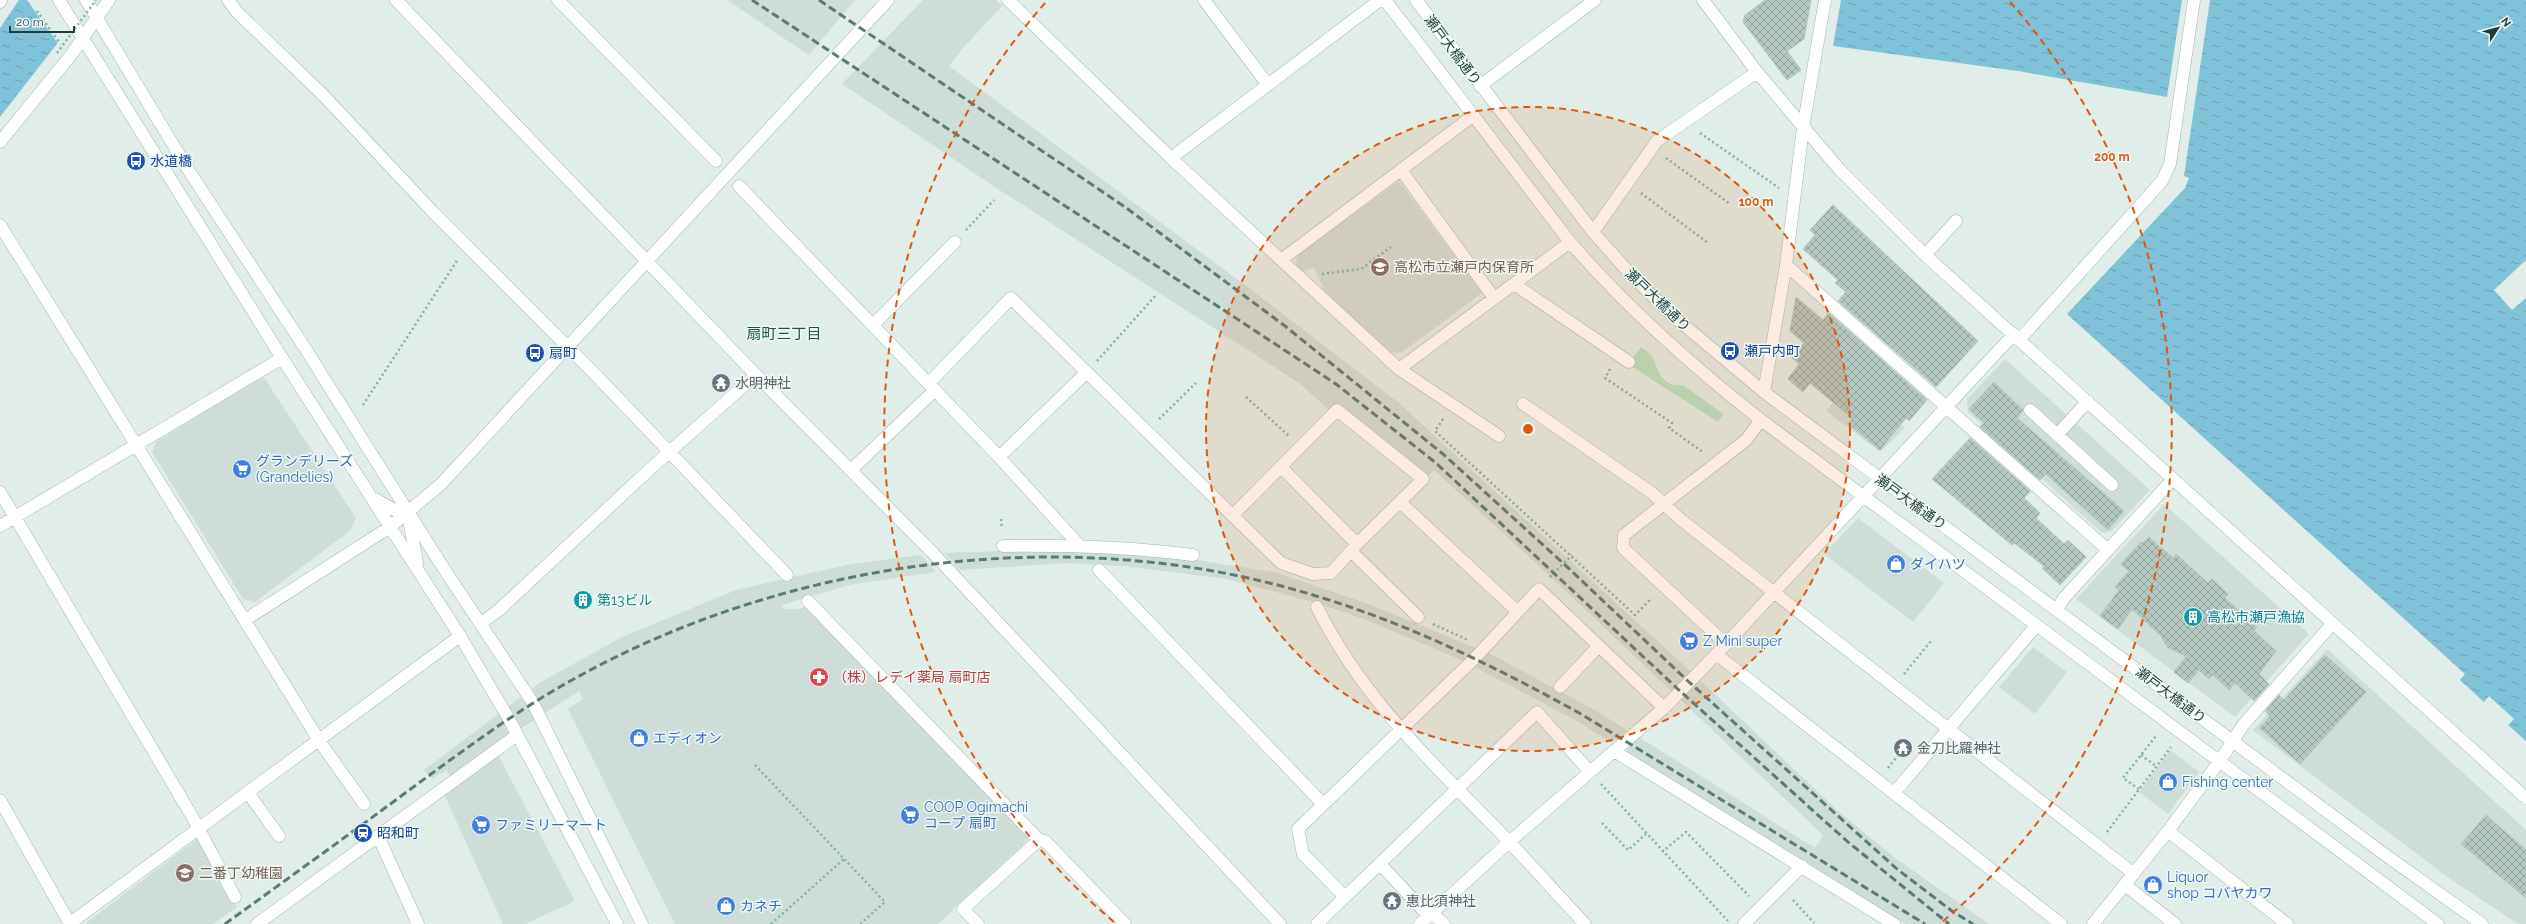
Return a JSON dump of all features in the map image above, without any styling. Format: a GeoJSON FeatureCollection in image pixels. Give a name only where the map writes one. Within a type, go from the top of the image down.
{"type":"FeatureCollection","features":[{"type":"Feature","properties":{"kind":"street"},"geometry":{"type":"LineString","coordinates":[[59,0],[282,358],[460,636],[517,735],[617,924]]}},
{"type":"Feature","properties":{"kind":"street"},"geometry":{"type":"LineString","coordinates":[[0,142],[83,38],[110,0]]}},
{"type":"Feature","properties":{"kind":"street"},"geometry":{"type":"LineString","coordinates":[[228,0],[237,12],[324,96],[467,246],[569,347],[787,575]]}},
{"type":"Feature","properties":{"kind":"street"},"geometry":{"type":"LineString","coordinates":[[396,0],[756,374],[851,470],[1280,924]]}},
{"type":"Feature","properties":{"kind":"street"},"geometry":{"type":"LineString","coordinates":[[558,0],[716,161]]}},
{"type":"Feature","properties":{"kind":"street"},"geometry":{"type":"LineString","coordinates":[[245,620],[390,527],[441,484],[888,0]]}},
{"type":"Feature","properties":{"kind":"street"},"geometry":{"type":"LineString","coordinates":[[1008,0],[1171,158],[1399,369],[1499,436]]}},
{"type":"Feature","properties":{"kind":"street"},"geometry":{"type":"LineString","coordinates":[[1204,0],[1268,85]]}},
{"type":"Feature","properties":{"kind":"street"},"geometry":{"type":"LineString","coordinates":[[1171,158],[1380,0]]}},
{"type":"Feature","properties":{"kind":"street","name":"瀬戸大橋通り"},"geometry":{"type":"LineString","coordinates":[[1385,0],[1570,242],[1598,275],[1662,338],[1762,420],[1864,495],[2036,626],[2438,924]]}},
{"type":"Feature","properties":{"kind":"street","name":"瀬戸大橋通り"},"geometry":{"type":"LineString","coordinates":[[1416,0],[1480,86],[1593,232],[1632,276],[1673,316],[1764,392],[2384,854],[2482,924]]}},
{"type":"Feature","properties":{"kind":"street"},"geometry":{"type":"LineString","coordinates":[[1480,86],[1595,0]]}},
{"type":"Feature","properties":{"kind":"street"},"geometry":{"type":"LineString","coordinates":[[1703,0],[1757,72],[1839,169],[1925,255],[2017,336],[2526,798]]}},
{"type":"Feature","properties":{"kind":"street"},"geometry":{"type":"LineString","coordinates":[[1764,392],[1786,265],[1804,128],[1825,0]]}},
{"type":"Feature","properties":{"kind":"street"},"geometry":{"type":"LineString","coordinates":[[1420,924],[1509,842],[1664,708],[1726,644],[1947,404],[2017,336],[2162,181],[2170,164],[2194,0]]}},
{"type":"Feature","properties":{"kind":"street"},"geometry":{"type":"LineString","coordinates":[[91,2],[98,18],[189,171],[303,345],[408,512],[533,703],[642,924]]}},
{"type":"Feature","properties":{"kind":"street"},"geometry":{"type":"LineString","coordinates":[[1593,232],[1658,141],[1757,72]]}},
{"type":"Feature","properties":{"kind":"street"},"geometry":{"type":"LineString","coordinates":[[1281,260],[1474,115]]}},
{"type":"Feature","properties":{"kind":"street"},"geometry":{"type":"LineString","coordinates":[[1400,170],[1494,298]]}},
{"type":"Feature","properties":{"kind":"street"},"geometry":{"type":"LineString","coordinates":[[739,186],[999,457],[1079,545]]}},
{"type":"Feature","properties":{"kind":"street"},"geometry":{"type":"LineString","coordinates":[[1925,255],[1956,221]]}},
{"type":"Feature","properties":{"kind":"street"},"geometry":{"type":"LineString","coordinates":[[0,225],[320,742],[364,804]]}},
{"type":"Feature","properties":{"kind":"street"},"geometry":{"type":"LineString","coordinates":[[873,325],[955,242]]}},
{"type":"Feature","properties":{"kind":"street"},"geometry":{"type":"LineString","coordinates":[[1399,369],[1570,242]]}},
{"type":"Feature","properties":{"kind":"street"},"geometry":{"type":"LineString","coordinates":[[1786,265],[1947,404],[2108,550]]}},
{"type":"Feature","properties":{"kind":"street"},"geometry":{"type":"LineString","coordinates":[[1514,284],[1624,359]]}},
{"type":"Feature","properties":{"kind":"street"},"geometry":{"type":"LineString","coordinates":[[851,470],[932,387],[1011,298],[1281,563],[1313,574],[1331,573],[1423,479],[1338,410],[1233,515]]}},
{"type":"Feature","properties":{"kind":"street"},"geometry":{"type":"LineString","coordinates":[[0,526],[282,358]]}},
{"type":"Feature","properties":{"kind":"street"},"geometry":{"type":"LineString","coordinates":[[999,457],[1086,373]]}},
{"type":"Feature","properties":{"kind":"street"},"geometry":{"type":"LineString","coordinates":[[481,623],[499,610],[670,451],[756,374]]}},
{"type":"Feature","properties":{"kind":"street"},"geometry":{"type":"LineString","coordinates":[[2057,435],[2088,401]]}},
{"type":"Feature","properties":{"kind":"street"},"geometry":{"type":"LineString","coordinates":[[1523,404],[1663,503],[1946,729],[2134,874]]}},
{"type":"Feature","properties":{"kind":"street"},"geometry":{"type":"LineString","coordinates":[[2030,410],[2112,485]]}},
{"type":"Feature","properties":{"kind":"street"},"geometry":{"type":"LineString","coordinates":[[1726,644],[1623,548],[1624,535],[1663,503],[1746,440],[1762,420]]}},
{"type":"Feature","properties":{"kind":"street"},"geometry":{"type":"LineString","coordinates":[[1281,467],[1418,617]]}},
{"type":"Feature","properties":{"kind":"street"},"geometry":{"type":"LineString","coordinates":[[2057,609],[2064,598],[2173,478]]}},
{"type":"Feature","properties":{"kind":"street"},"geometry":{"type":"LineString","coordinates":[[0,492],[235,897]]}},
{"type":"Feature","properties":{"kind":"street"},"geometry":{"type":"LineString","coordinates":[[370,496],[385,507],[408,512]]}},
{"type":"Feature","properties":{"kind":"street"},"geometry":{"type":"LineString","coordinates":[[1400,502],[1518,612]]}},
{"type":"Feature","properties":{"kind":"street"},"geometry":{"type":"LineString","coordinates":[[408,512],[409,530],[420,573]]}},
{"type":"Feature","properties":{"kind":"street"},"geometry":{"type":"LineString","coordinates":[[1003,546],[1079,545],[1147,549],[1193,555]]}},
{"type":"Feature","properties":{"kind":"street"},"geometry":{"type":"LineString","coordinates":[[1099,570],[1323,804]]}},
{"type":"Feature","properties":{"kind":"street"},"geometry":{"type":"LineString","coordinates":[[1345,897],[1303,854],[1298,829],[1485,648],[1539,589],[1598,647],[1664,708]]}},
{"type":"Feature","properties":{"kind":"street"},"geometry":{"type":"LineString","coordinates":[[808,600],[1039,840]]}},
{"type":"Feature","properties":{"kind":"street"},"geometry":{"type":"LineString","coordinates":[[1317,607],[1334,642],[1400,730],[1509,842],[1585,924]]}},
{"type":"Feature","properties":{"kind":"street"},"geometry":{"type":"LineString","coordinates":[[2093,924],[2168,831],[2219,762],[2244,724],[2333,623]]}},
{"type":"Feature","properties":{"kind":"street"},"geometry":{"type":"LineString","coordinates":[[1894,793],[1946,729],[2036,626]]}},
{"type":"Feature","properties":{"kind":"street"},"geometry":{"type":"LineString","coordinates":[[0,800],[69,924],[196,828],[320,742],[351,716],[460,636]]}},
{"type":"Feature","properties":{"kind":"street"},"geometry":{"type":"LineString","coordinates":[[1560,687],[1598,647]]}},
{"type":"Feature","properties":{"kind":"street"},"geometry":{"type":"LineString","coordinates":[[1716,654],[2061,924]]}},
{"type":"Feature","properties":{"kind":"street"},"geometry":{"type":"LineString","coordinates":[[1316,924],[1537,712],[1590,772]]}},
{"type":"Feature","properties":{"kind":"street"},"geometry":{"type":"LineString","coordinates":[[257,924],[517,735]]}},
{"type":"Feature","properties":{"kind":"street"},"geometry":{"type":"LineString","coordinates":[[1614,752],[1802,866],[1894,924]]}},
{"type":"Feature","properties":{"kind":"street"},"geometry":{"type":"LineString","coordinates":[[248,793],[279,836]]}},
{"type":"Feature","properties":{"kind":"street"},"geometry":{"type":"LineString","coordinates":[[2168,831],[2287,924]]}},
{"type":"Feature","properties":{"kind":"street"},"geometry":{"type":"LineString","coordinates":[[378,836],[418,924]]}},
{"type":"Feature","properties":{"kind":"street"},"geometry":{"type":"LineString","coordinates":[[978,924],[963,909],[1039,840],[1045,840],[1125,924]]}},
{"type":"Feature","properties":{"kind":"street"},"geometry":{"type":"LineString","coordinates":[[1380,864],[1423,910],[1432,913],[1444,924]]}},
{"type":"Feature","properties":{"kind":"street"},"geometry":{"type":"LineString","coordinates":[[1744,924],[1759,906],[1802,866]]}},
{"type":"Feature","properties":{"kind":"street"},"geometry":{"type":"LineString","coordinates":[[2125,885],[2176,924]]}},
{"type":"Feature","properties":{"kind":"path"},"geometry":{"type":"LineString","coordinates":[[57,53],[91,2]]}},
{"type":"Feature","properties":{"kind":"path"},"geometry":{"type":"LineString","coordinates":[[38,12],[61,46]]}},
{"type":"Feature","properties":{"kind":"path"},"geometry":{"type":"LineString","coordinates":[[1685,122],[1779,188],[1781,181]]}},
{"type":"Feature","properties":{"kind":"path"},"geometry":{"type":"LineString","coordinates":[[1653,148],[1730,204]]}},
{"type":"Feature","properties":{"kind":"path"},"geometry":{"type":"LineString","coordinates":[[1627,183],[1708,243]]}},
{"type":"Feature","properties":{"kind":"path"},"geometry":{"type":"LineString","coordinates":[[955,242],[994,200]]}},
{"type":"Feature","properties":{"kind":"path"},"geometry":{"type":"LineString","coordinates":[[363,405],[467,246]]}},
{"type":"Feature","properties":{"kind":"path"},"geometry":{"type":"LineString","coordinates":[[1304,281],[1328,272],[1353,272],[1361,269],[1391,247]]}},
{"type":"Feature","properties":{"kind":"path"},"geometry":{"type":"LineString","coordinates":[[1086,373],[1157,294]]}},
{"type":"Feature","properties":{"kind":"path"},"geometry":{"type":"LineString","coordinates":[[1624,359],[1605,378],[1672,423],[1669,428],[1717,462]]}},
{"type":"Feature","properties":{"kind":"path"},"geometry":{"type":"LineString","coordinates":[[1146,431],[1196,383]]}},
{"type":"Feature","properties":{"kind":"path"},"geometry":{"type":"LineString","coordinates":[[1246,397],[1300,447]]}},
{"type":"Feature","properties":{"kind":"path"},"geometry":{"type":"LineString","coordinates":[[1453,405],[1435,431],[1635,614],[1663,586]]}},
{"type":"Feature","properties":{"kind":"path"},"geometry":{"type":"LineString","coordinates":[[1539,589],[1572,555]]}},
{"type":"Feature","properties":{"kind":"path"},"geometry":{"type":"LineString","coordinates":[[1418,617],[1485,648]]}},
{"type":"Feature","properties":{"kind":"path"},"geometry":{"type":"LineString","coordinates":[[1894,687],[1931,641]]}},
{"type":"Feature","properties":{"kind":"path"},"geometry":{"type":"LineString","coordinates":[[2139,789],[2124,778],[2157,734]]}},
{"type":"Feature","properties":{"kind":"path"},"geometry":{"type":"LineString","coordinates":[[2097,845],[2172,745]]}},
{"type":"Feature","properties":{"kind":"path"},"geometry":{"type":"LineString","coordinates":[[2141,755],[2156,766]]}},
{"type":"Feature","properties":{"kind":"path"},"geometry":{"type":"LineString","coordinates":[[755,765],[885,902],[860,924]]}},
{"type":"Feature","properties":{"kind":"path"},"geometry":{"type":"LineString","coordinates":[[1590,772],[1662,852],[1731,924]]}},
{"type":"Feature","properties":{"kind":"path"},"geometry":{"type":"LineString","coordinates":[[1602,823],[1628,850],[1646,834]]}},
{"type":"Feature","properties":{"kind":"path"},"geometry":{"type":"LineString","coordinates":[[1662,852],[1686,832],[1759,906]]}},
{"type":"Feature","properties":{"kind":"path"},"geometry":{"type":"LineString","coordinates":[[771,924],[844,859]]}},
{"type":"Feature","properties":{"kind":"path"},"geometry":{"type":"LineString","coordinates":[[1780,886],[1814,923]]}},
{"type":"Feature","properties":{"kind":"shaded area"},"geometry":{"type":"Polygon","coordinates":[[[727,0],[855,0],[809,55],[727,0]]]}},
{"type":"Feature","properties":{"kind":"shaded area"},"geometry":{"type":"Polygon","coordinates":[[[923,0],[996,0],[1002,6],[963,48],[949,66],[1241,282],[1399,403],[1701,681],[1837,810],[1895,858],[1989,924],[1906,924],[1806,864],[1626,751],[1639,737],[1815,848],[1823,835],[1550,576],[1434,470],[1427,477],[1329,410],[1299,383],[998,189],[842,84],[923,0]]]}},
{"type":"Feature","properties":{"kind":"shaded area","name":"高松市立瀬戸内保育所"},"geometry":{"type":"Polygon","coordinates":[[[1399,181],[1482,293],[1401,353],[1390,352],[1326,293],[1314,268],[1303,271],[1296,266],[1297,255],[1399,181]]]}},
{"type":"Feature","properties":{"kind":"shaded area"},"geometry":{"type":"Polygon","coordinates":[[[2005,359],[2150,490],[2112,531],[2102,533],[1968,412],[1967,399],[2005,359]]]}},
{"type":"Feature","properties":{"kind":"shaded area"},"geometry":{"type":"Polygon","coordinates":[[[263,376],[356,518],[350,531],[255,602],[243,599],[152,452],[156,442],[263,376]]]}},
{"type":"Feature","properties":{"kind":"shaded area"},"geometry":{"type":"Polygon","coordinates":[[[1850,382],[1905,428],[1880,452],[1826,411],[1850,382]]]}},
{"type":"Feature","properties":{"kind":"shaded area"},"geometry":{"type":"Polygon","coordinates":[[[2164,504],[2309,634],[2235,717],[2076,599],[2164,504]]]}},
{"type":"Feature","properties":{"kind":"shaded area"},"geometry":{"type":"Polygon","coordinates":[[[1858,518],[1944,583],[1913,622],[1824,554],[1858,518]]]}},
{"type":"Feature","properties":{"kind":"shaded area"},"geometry":{"type":"Polygon","coordinates":[[[1067,549],[1196,560],[1274,572],[1366,603],[1478,649],[1466,662],[1364,619],[1314,602],[1226,579],[1124,566],[1068,563],[960,570],[944,553],[1067,549]]]}},
{"type":"Feature","properties":{"kind":"shaded area"},"geometry":{"type":"Polygon","coordinates":[[[921,555],[936,572],[849,585],[782,605],[784,609],[801,609],[807,605],[1030,838],[938,924],[675,924],[568,709],[583,699],[579,691],[495,745],[451,777],[446,770],[432,779],[424,770],[541,682],[622,637],[736,590],[851,564],[921,555]]]}},
{"type":"Feature","properties":{"kind":"shaded area"},"geometry":{"type":"Polygon","coordinates":[[[2033,647],[2067,672],[2035,714],[1999,687],[2033,647]]]}},
{"type":"Feature","properties":{"kind":"shaded area"},"geometry":{"type":"Polygon","coordinates":[[[2327,649],[2526,830],[2526,924],[2518,924],[2450,879],[2253,730],[2327,649]]]}},
{"type":"Feature","properties":{"kind":"shaded area"},"geometry":{"type":"Polygon","coordinates":[[[1485,651],[1591,708],[1627,730],[1612,743],[1577,721],[1471,665],[1485,651]]]}},
{"type":"Feature","properties":{"kind":"shaded area"},"geometry":{"type":"Polygon","coordinates":[[[2170,750],[2199,772],[2168,814],[2139,792],[2170,750]]]}},
{"type":"Feature","properties":{"kind":"shaded area"},"geometry":{"type":"Polygon","coordinates":[[[498,755],[575,901],[525,924],[503,924],[444,794],[498,755]]]}},
{"type":"Feature","properties":{"kind":"shaded area","name":"二番丁幼稚園"},"geometry":{"type":"Polygon","coordinates":[[[197,839],[237,907],[213,924],[85,924],[197,839]]]}},
{"type":"Feature","properties":{"kind":"green space"},"geometry":{"type":"Polygon","coordinates":[[[1641,347],[1651,355],[1661,376],[1665,380],[1675,385],[1683,385],[1723,414],[1718,422],[1628,364],[1641,347]]]}},
{"type":"Feature","properties":{"kind":"water"},"geometry":{"type":"Polygon","coordinates":[[[19,0],[91,0],[0,117],[0,28],[19,0]]]}},
{"type":"Feature","properties":{"kind":"water"},"geometry":{"type":"Polygon","coordinates":[[[1841,0],[2182,0],[2167,97],[2018,71],[1833,46],[1841,0]]]}},
{"type":"Feature","properties":{"kind":"water"},"geometry":{"type":"Polygon","coordinates":[[[2210,0],[2526,0],[2526,260],[2494,290],[2512,310],[2526,298],[2526,741],[2508,725],[2514,719],[2489,696],[2484,702],[2460,680],[2465,674],[2067,314],[2185,188],[2189,178],[2184,176],[2210,0]]]}},
{"type":"Feature","properties":{"kind":"pier"},"geometry":{"type":"Polygon","coordinates":[[[27,0],[93,0],[59,45],[27,0]]]}},
{"type":"Feature","properties":{"kind":"building"},"geometry":{"type":"Polygon","coordinates":[[[1765,0],[1811,0],[1804,39],[1787,51],[1801,70],[1787,80],[1743,22],[1745,15],[1765,0]]]}},
{"type":"Feature","properties":{"kind":"building"},"geometry":{"type":"Polygon","coordinates":[[[1833,205],[1978,341],[1936,387],[1838,301],[1846,292],[1835,283],[1838,280],[1803,249],[1815,235],[1810,230],[1833,205]]]}},
{"type":"Feature","properties":{"kind":"building"},"geometry":{"type":"Polygon","coordinates":[[[1796,297],[1823,320],[1829,313],[1927,400],[1909,421],[1906,418],[1880,450],[1848,424],[1852,418],[1810,383],[1803,392],[1788,379],[1799,364],[1792,358],[1804,343],[1790,331],[1796,297]]]}},
{"type":"Feature","properties":{"kind":"building"},"geometry":{"type":"Polygon","coordinates":[[[1994,382],[2023,410],[2017,418],[2124,511],[2108,530],[2046,474],[2040,480],[1980,427],[1984,423],[1969,409],[1994,382]]]}},
{"type":"Feature","properties":{"kind":"building"},"geometry":{"type":"Polygon","coordinates":[[[1970,438],[2030,491],[2024,498],[2040,513],[2036,518],[2064,544],[2068,540],[2086,557],[2060,585],[2042,568],[2044,566],[2014,543],[2012,545],[1932,479],[1970,438]]]}},
{"type":"Feature","properties":{"kind":"building","name":"高松市瀬戸漁協"},"geometry":{"type":"Polygon","coordinates":[[[2149,537],[2173,558],[2176,554],[2208,583],[2212,579],[2228,594],[2225,598],[2257,627],[2254,631],[2276,651],[2259,674],[2269,684],[2254,701],[2235,683],[2229,690],[2213,675],[2209,679],[2199,670],[2188,683],[2174,672],[2186,656],[2167,647],[2161,636],[2132,609],[2118,629],[2100,616],[2119,590],[2115,587],[2129,571],[2121,564],[2141,542],[2143,543],[2149,537]]]}},
{"type":"Feature","properties":{"kind":"building"},"geometry":{"type":"Polygon","coordinates":[[[2325,655],[2366,692],[2300,764],[2260,728],[2270,716],[2265,711],[2279,695],[2284,700],[2325,655]]]}},
{"type":"Feature","properties":{"kind":"building"},"geometry":{"type":"Polygon","coordinates":[[[2486,815],[2526,850],[2526,898],[2461,844],[2486,815]]]}},
{"type":"Feature","properties":{"kind":"railway"},"geometry":{"type":"LineString","coordinates":[[752,0],[1336,384],[1436,463],[1680,691],[1848,842],[1949,924]]}},
{"type":"Feature","properties":{"kind":"railway"},"geometry":{"type":"LineString","coordinates":[[819,0],[1125,207],[1285,326],[1443,454],[1564,564],[1689,682],[1897,869],[1952,911],[1973,924]]}},
{"type":"Feature","properties":{"kind":"railway"},"geometry":{"type":"LineString","coordinates":[[225,924],[490,731],[572,680],[657,638],[747,604],[840,580],[936,564],[1033,557],[1129,560],[1224,573],[1316,596],[1351,607],[1418,633],[1484,663],[1581,714],[1925,924]]}},
{"type":"Feature","properties":{"kind":"place","name":"水道橋"},"geometry":{"type":"Point","coordinates":[136,161]}},
{"type":"Feature","properties":{"kind":"place","name":"高松市立瀬戸内保育所"},"geometry":{"type":"Point","coordinates":[1380,267]}},
{"type":"Feature","properties":{"kind":"place","name":"瀬戸内町"},"geometry":{"type":"Point","coordinates":[1730,351]}},
{"type":"Feature","properties":{"kind":"place","name":"扇町"},"geometry":{"type":"Point","coordinates":[535,353]}},
{"type":"Feature","properties":{"kind":"place","name":"水明神社"},"geometry":{"type":"Point","coordinates":[721,383]}},
{"type":"Feature","properties":{"kind":"place","name":"グランデリーズ (Grandelies)"},"geometry":{"type":"Point","coordinates":[242,469]}},
{"type":"Feature","properties":{"kind":"place","name":"ダイハツ"},"geometry":{"type":"Point","coordinates":[1896,564]}},
{"type":"Feature","properties":{"kind":"place","name":"第13ビル"},"geometry":{"type":"Point","coordinates":[583,600]}},
{"type":"Feature","properties":{"kind":"place","name":"高松市瀬戸漁協"},"geometry":{"type":"Point","coordinates":[2193,617]}},
{"type":"Feature","properties":{"kind":"place","name":"Z Mini super"},"geometry":{"type":"Point","coordinates":[1689,641]}},
{"type":"Feature","properties":{"kind":"place","name":"（株）レデイ薬局 扇町店"},"geometry":{"type":"Point","coordinates":[819,677]}},
{"type":"Feature","properties":{"kind":"place","name":"エディオン"},"geometry":{"type":"Point","coordinates":[639,738]}},
{"type":"Feature","properties":{"kind":"place","name":"金刀比羅神社"},"geometry":{"type":"Point","coordinates":[1903,748]}},
{"type":"Feature","properties":{"kind":"place","name":"Fishing center"},"geometry":{"type":"Point","coordinates":[2168,782]}},
{"type":"Feature","properties":{"kind":"place","name":"COOP Ogimachi コープ 扇町"},"geometry":{"type":"Point","coordinates":[910,815]}},
{"type":"Feature","properties":{"kind":"place","name":"ファミリーマート"},"geometry":{"type":"Point","coordinates":[481,825]}},
{"type":"Feature","properties":{"kind":"place","name":"昭和町"},"geometry":{"type":"Point","coordinates":[363,833]}},
{"type":"Feature","properties":{"kind":"place","name":"二番丁幼稚園"},"geometry":{"type":"Point","coordinates":[185,873]}},
{"type":"Feature","properties":{"kind":"place","name":"Liquor shop コバヤカワ"},"geometry":{"type":"Point","coordinates":[2153,885]}},
{"type":"Feature","properties":{"kind":"place","name":"惠比須神社"},"geometry":{"type":"Point","coordinates":[1392,901]}},
{"type":"Feature","properties":{"kind":"place","name":"カネチ"},"geometry":{"type":"Point","coordinates":[726,906]}},
{"type":"Feature","properties":{"kind":"district","name":"扇町三丁目"},"geometry":{"type":"Point","coordinates":[784,334]}}]}
